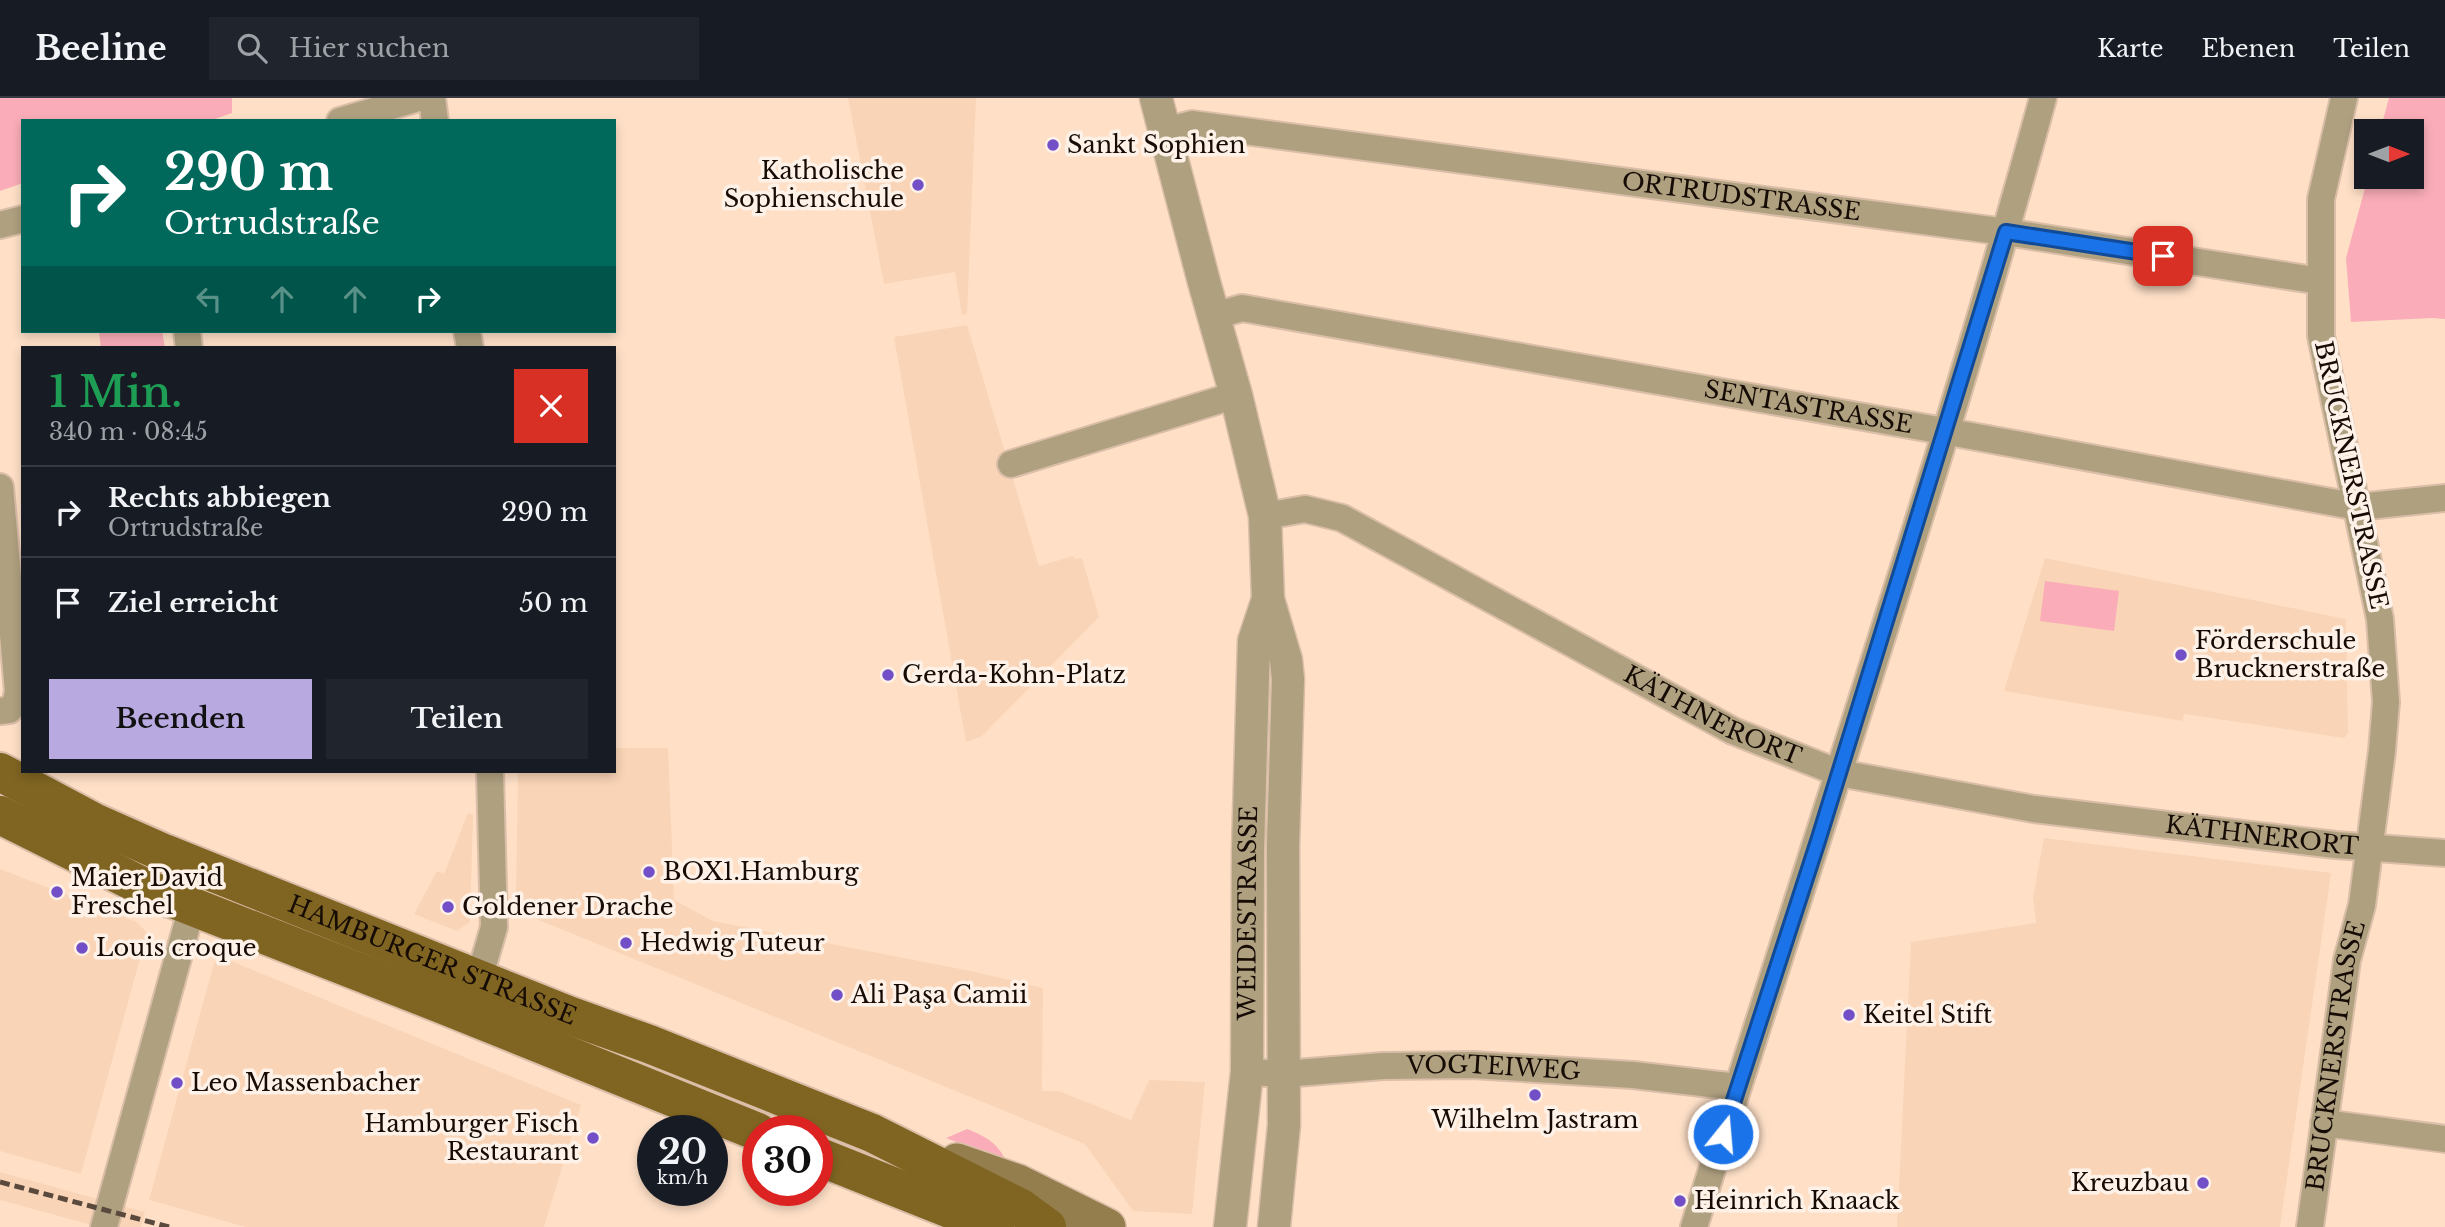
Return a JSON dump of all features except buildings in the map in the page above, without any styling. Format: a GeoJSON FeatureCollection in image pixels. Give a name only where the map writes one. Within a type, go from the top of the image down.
{"type":"FeatureCollection","features":[{"type":"Feature","properties":{"kind":"main road","name":"HAMBURGER STRASSE"},"geometry":{"type":"LineString","coordinates":[[0,772],[94,822],[164,853],[872,1133],[1018,1183],[1107,1227]]}},
{"type":"Feature","properties":{"kind":"main road","name":"HAMBURGER STRASSE"},"geometry":{"type":"LineString","coordinates":[[0,815],[134,883],[742,1126]]}},
{"type":"Feature","properties":{"kind":"main road","name":"HAMBURGER STRASSE"},"geometry":{"type":"LineString","coordinates":[[872,1133],[1021,1208],[1047,1227]]}},
{"type":"Feature","properties":{"kind":"main road"},"geometry":{"type":"LineString","coordinates":[[833,1163],[987,1226]]}},
{"type":"Feature","properties":{"kind":"street"},"geometry":{"type":"LineString","coordinates":[[347,119],[418,98]]}},
{"type":"Feature","properties":{"kind":"street"},"geometry":{"type":"LineString","coordinates":[[432,98],[435,119]]}},
{"type":"Feature","properties":{"kind":"street","name":"WEIDESTRASSE"},"geometry":{"type":"LineString","coordinates":[[1156,98],[1236,395],[1265,516],[1268,599],[1286,660],[1288,679],[1283,846],[1284,1125],[1274,1227]]}},
{"type":"Feature","properties":{"kind":"street"},"geometry":{"type":"LineString","coordinates":[[1693,1227],[1839,773],[2006,232],[2043,98]]}},
{"type":"Feature","properties":{"kind":"street","name":"BRUCKNERSTRASSE"},"geometry":{"type":"LineString","coordinates":[[2310,1227],[2347,960],[2362,905],[2385,726],[2385,675],[2380,619],[2321,336],[2321,199],[2344,98]]}},
{"type":"Feature","properties":{"kind":"street","name":"ORTRUDSTRASSE"},"geometry":{"type":"LineString","coordinates":[[1164,131],[1192,124],[2006,232],[2320,281]]}},
{"type":"Feature","properties":{"kind":"street"},"geometry":{"type":"LineString","coordinates":[[0,225],[21,220]]}},
{"type":"Feature","properties":{"kind":"street","name":"SENTASTRASSE"},"geometry":{"type":"LineString","coordinates":[[1214,316],[1242,308],[1944,431],[2358,507],[2445,498]]}},
{"type":"Feature","properties":{"kind":"street"},"geometry":{"type":"LineString","coordinates":[[1011,464],[1236,395]]}},
{"type":"Feature","properties":{"kind":"street"},"geometry":{"type":"LineString","coordinates":[[0,487],[18,691],[16,702],[9,710],[0,711]]}},
{"type":"Feature","properties":{"kind":"street","name":"KÄTHNERORT"},"geometry":{"type":"LineString","coordinates":[[1265,516],[1306,509],[1342,518],[1733,731],[1839,773],[2034,809],[2369,848],[2445,853]]}},
{"type":"Feature","properties":{"kind":"street","name":"WEIDESTRASSE"},"geometry":{"type":"LineString","coordinates":[[1230,1227],[1247,1072],[1248,850],[1254,641],[1268,599]]}},
{"type":"Feature","properties":{"kind":"street"},"geometry":{"type":"LineString","coordinates":[[0,655],[12,629]]}},
{"type":"Feature","properties":{"kind":"street"},"geometry":{"type":"LineString","coordinates":[[479,979],[494,927],[490,773]]}},
{"type":"Feature","properties":{"kind":"street"},"geometry":{"type":"LineString","coordinates":[[104,1227],[192,907]]}},
{"type":"Feature","properties":{"kind":"street","name":"VOGTEIWEG"},"geometry":{"type":"LineString","coordinates":[[1247,1072],[1284,1073],[1383,1066],[1474,1065],[1633,1075],[1737,1087]]}},
{"type":"Feature","properties":{"kind":"street"},"geometry":{"type":"LineString","coordinates":[[2324,1123],[2445,1139]]}},
{"type":"Feature","properties":{"kind":"shaded area"},"geometry":{"type":"Polygon","coordinates":[[[0,98],[232,98],[232,113],[215,119],[21,119],[21,184],[0,191],[0,98]]]}},
{"type":"Feature","properties":{"kind":"shaded area","name":"Katholische Sophienschule"},"geometry":{"type":"Polygon","coordinates":[[[848,98],[976,98],[967,314],[962,315],[955,272],[884,284],[848,98]]]}},
{"type":"Feature","properties":{"kind":"shaded area"},"geometry":{"type":"Polygon","coordinates":[[[2389,98],[2445,98],[2445,319],[2351,322],[2346,258],[2365,189],[2424,189],[2424,119],[2383,119],[2389,98]]]}},
{"type":"Feature","properties":{"kind":"shaded area"},"geometry":{"type":"Polygon","coordinates":[[[967,325],[1039,566],[1073,556],[1075,559],[1082,558],[1099,617],[982,736],[966,742],[894,337],[967,325]]]}},
{"type":"Feature","properties":{"kind":"shaded area"},"geometry":{"type":"Polygon","coordinates":[[[99,333],[162,333],[165,346],[101,346],[99,333]]]}},
{"type":"Feature","properties":{"kind":"shaded area","name":"Förderschule Brucknerstraße"},"geometry":{"type":"Polygon","coordinates":[[[2045,558],[2346,619],[2348,733],[2344,738],[2184,714],[2183,721],[2004,691],[2045,558]]]}},
{"type":"Feature","properties":{"kind":"shaded area"},"geometry":{"type":"Polygon","coordinates":[[[2045,581],[2119,591],[2114,631],[2040,621],[2045,581]]]}},
{"type":"Feature","properties":{"kind":"shaded area"},"geometry":{"type":"Polygon","coordinates":[[[616,748],[668,748],[674,900],[713,921],[971,971],[1043,988],[1042,1091],[1059,1091],[1131,1120],[1149,1080],[1205,1082],[1192,1214],[1133,1211],[1085,1144],[529,916],[516,895],[518,773],[616,773],[616,748]]]}},
{"type":"Feature","properties":{"kind":"shaded area"},"geometry":{"type":"Polygon","coordinates":[[[468,813],[473,815],[470,922],[457,931],[414,914],[437,871],[444,874],[468,813]]]}},
{"type":"Feature","properties":{"kind":"shaded area"},"geometry":{"type":"Polygon","coordinates":[[[2044,838],[2331,873],[2280,1227],[1897,1227],[1911,942],[2036,923],[2033,897],[2044,838]]]}},
{"type":"Feature","properties":{"kind":"shaded area"},"geometry":{"type":"Polygon","coordinates":[[[0,869],[137,922],[147,933],[81,1174],[0,1151],[0,869]]]}},
{"type":"Feature","properties":{"kind":"shaded area"},"geometry":{"type":"Polygon","coordinates":[[[226,959],[581,1105],[544,1227],[246,1227],[149,1200],[214,963],[226,959]]]}},
{"type":"Feature","properties":{"kind":"shaded area"},"geometry":{"type":"Polygon","coordinates":[[[967,1129],[990,1141],[1006,1161],[946,1138],[967,1129]]]}},
{"type":"Feature","properties":{"kind":"shaded area"},"geometry":{"type":"Polygon","coordinates":[[[0,1172],[145,1212],[141,1227],[99,1227],[0,1200],[0,1172]]]}},
{"type":"Feature","properties":{"kind":"railway"},"geometry":{"type":"LineString","coordinates":[[0,1182],[169,1227]]}},
{"type":"Feature","properties":{"kind":"place","name":"Sankt Sophien"},"geometry":{"type":"Point","coordinates":[1053,145]}},
{"type":"Feature","properties":{"kind":"place","name":"Katholische Sophienschule"},"geometry":{"type":"Point","coordinates":[918,185]}},
{"type":"Feature","properties":{"kind":"place","name":"Förderschule Brucknerstraße"},"geometry":{"type":"Point","coordinates":[2181,655]}},
{"type":"Feature","properties":{"kind":"place","name":"Gerda-Kohn-Platz"},"geometry":{"type":"Point","coordinates":[888,675]}},
{"type":"Feature","properties":{"kind":"place","name":"BOX1.Hamburg"},"geometry":{"type":"Point","coordinates":[649,872]}},
{"type":"Feature","properties":{"kind":"place","name":"Maier David Freschel"},"geometry":{"type":"Point","coordinates":[57,892]}},
{"type":"Feature","properties":{"kind":"place","name":"Goldener Drache"},"geometry":{"type":"Point","coordinates":[448,907]}},
{"type":"Feature","properties":{"kind":"place","name":"Hedwig Tuteur"},"geometry":{"type":"Point","coordinates":[626,943]}},
{"type":"Feature","properties":{"kind":"place","name":"Louis croque"},"geometry":{"type":"Point","coordinates":[82,948]}},
{"type":"Feature","properties":{"kind":"place","name":"Ali Paşa Camii"},"geometry":{"type":"Point","coordinates":[837,995]}},
{"type":"Feature","properties":{"kind":"place","name":"Keitel Stift"},"geometry":{"type":"Point","coordinates":[1849,1015]}},
{"type":"Feature","properties":{"kind":"place","name":"Leo Massenbacher"},"geometry":{"type":"Point","coordinates":[177,1083]}},
{"type":"Feature","properties":{"kind":"place","name":"Wilhelm Jastram"},"geometry":{"type":"Point","coordinates":[1535,1095]}},
{"type":"Feature","properties":{"kind":"place","name":"Hamburger Fisch Restaurant"},"geometry":{"type":"Point","coordinates":[593,1138]}},
{"type":"Feature","properties":{"kind":"place","name":"Kreuzbau"},"geometry":{"type":"Point","coordinates":[2203,1183]}},
{"type":"Feature","properties":{"kind":"place","name":"Heinrich Knaack"},"geometry":{"type":"Point","coordinates":[1680,1201]}},
{"type":"Feature","properties":{"kind":"route"},"geometry":{"type":"LineString","coordinates":[[1723,1134],[1818,841],[2006,232],[2163,256]]}}]}
